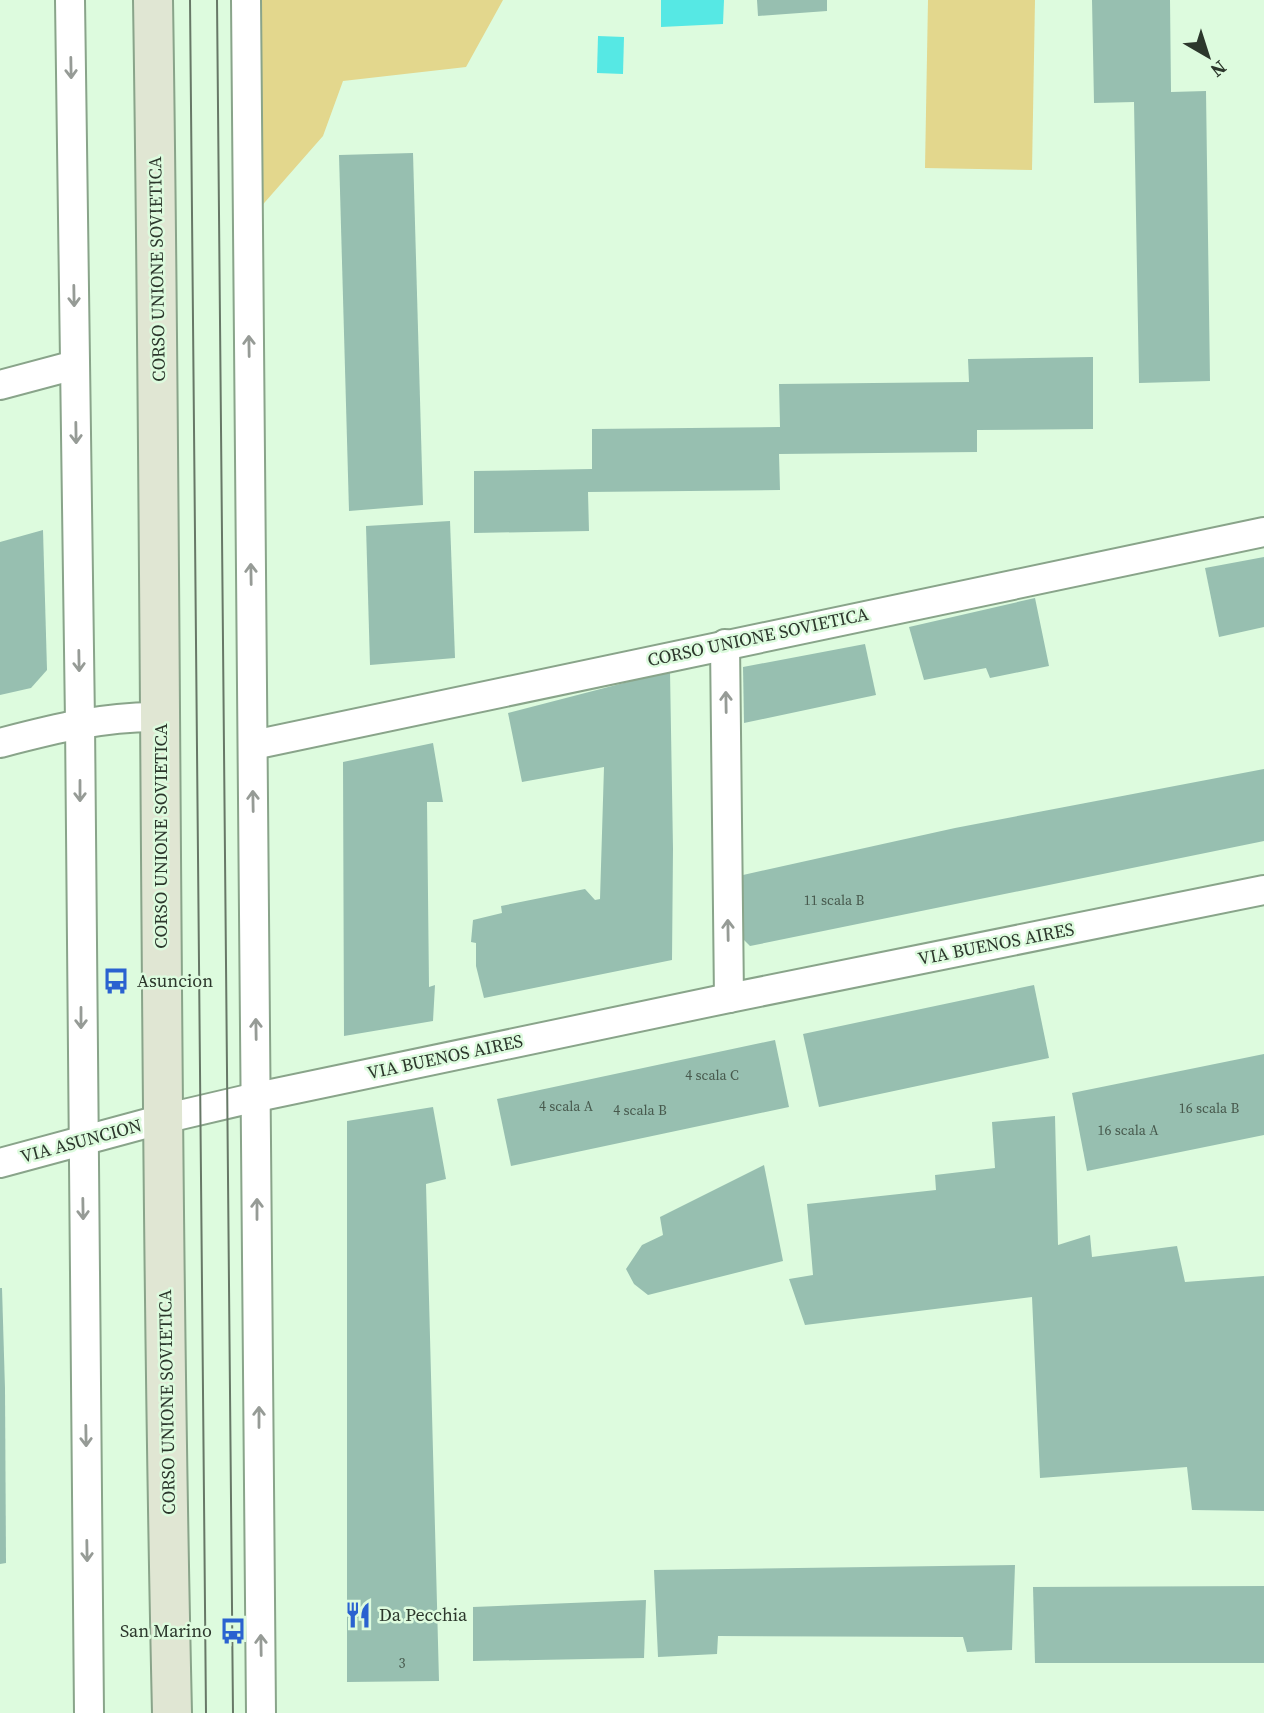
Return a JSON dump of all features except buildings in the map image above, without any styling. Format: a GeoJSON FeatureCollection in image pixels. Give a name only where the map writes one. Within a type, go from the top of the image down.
{"type":"FeatureCollection","features":[{"type":"Feature","properties":{"kind":"main road","name":"CORSO UNIONE SOVIETICA"},"geometry":{"type":"LineString","coordinates":[[153,0],[159,367],[163,1119],[172,1713]]}},
{"type":"Feature","properties":{"kind":"street"},"geometry":{"type":"LineString","coordinates":[[70,0],[89,1713]]}},
{"type":"Feature","properties":{"kind":"street"},"geometry":{"type":"LineString","coordinates":[[246,0],[261,1713]]}},
{"type":"Feature","properties":{"kind":"street"},"geometry":{"type":"LineString","coordinates":[[0,385],[75,365]]}},
{"type":"Feature","properties":{"kind":"street","name":"CORSO UNIONE SOVIETICA"},"geometry":{"type":"LineString","coordinates":[[253,745],[1264,532]]}},
{"type":"Feature","properties":{"kind":"street"},"geometry":{"type":"LineString","coordinates":[[725,644],[729,998]]}},
{"type":"Feature","properties":{"kind":"street"},"geometry":{"type":"LineString","coordinates":[[0,743],[80,722],[160,717]]}},
{"type":"Feature","properties":{"kind":"street","name":"VIA BUENOS AIRES"},"geometry":{"type":"LineString","coordinates":[[163,1119],[729,998],[1264,890]]}},
{"type":"Feature","properties":{"kind":"street","name":"VIA ASUNCION"},"geometry":{"type":"LineString","coordinates":[[0,1163],[163,1119]]}},
{"type":"Feature","properties":{"kind":"shaded area"},"geometry":{"type":"Polygon","coordinates":[[[256,0],[503,0],[466,67],[343,81],[323,136],[258,210],[256,0]]]}},
{"type":"Feature","properties":{"kind":"shaded area"},"geometry":{"type":"Polygon","coordinates":[[[928,0],[1035,0],[1032,170],[925,168],[928,0]]]}},
{"type":"Feature","properties":{"kind":"water"},"geometry":{"type":"Polygon","coordinates":[[[661,0],[724,0],[723,24],[661,27],[661,0]]]}},
{"type":"Feature","properties":{"kind":"water"},"geometry":{"type":"Polygon","coordinates":[[[598,36],[624,37],[623,74],[597,73],[598,36]]]}},
{"type":"Feature","properties":{"kind":"tram line"},"geometry":{"type":"LineString","coordinates":[[190,0],[206,1713]]}},
{"type":"Feature","properties":{"kind":"tram line"},"geometry":{"type":"LineString","coordinates":[[217,0],[233,1713]]}},
{"type":"Feature","properties":{"kind":"place","name":"Asuncion"},"geometry":{"type":"Point","coordinates":[116,981]}},
{"type":"Feature","properties":{"kind":"place","name":"Da Pecchia"},"geometry":{"type":"Point","coordinates":[358,1615]}},
{"type":"Feature","properties":{"kind":"place","name":"San Marino"},"geometry":{"type":"Point","coordinates":[233,1631]}}]}
